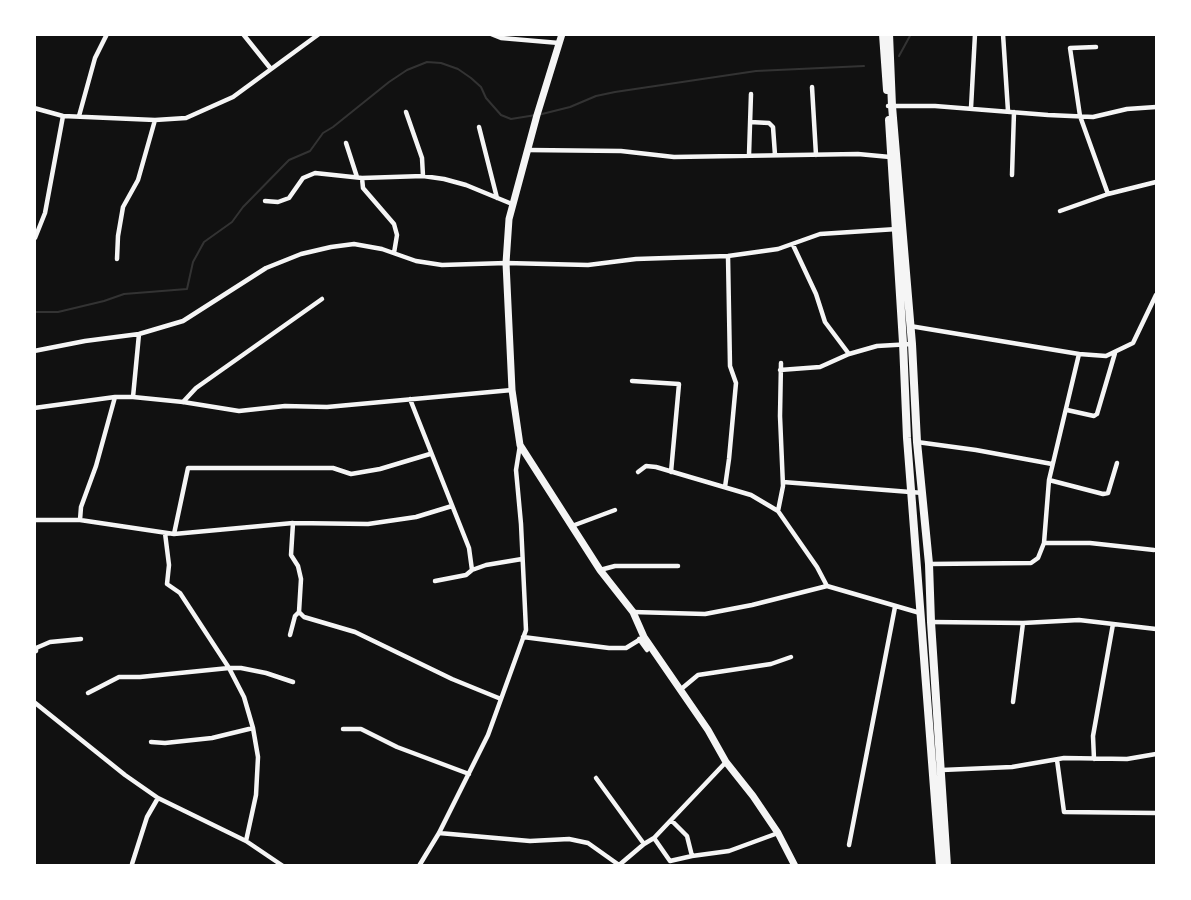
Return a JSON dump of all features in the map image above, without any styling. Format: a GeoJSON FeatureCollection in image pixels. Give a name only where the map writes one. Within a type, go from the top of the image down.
{"type":"FeatureCollection","features":[{"type":"Feature","properties":{"kind":"highway"},"geometry":{"type":"LineString","coordinates":[[883,34],[908,344],[929,564],[947,866]]}},
{"type":"Feature","properties":{"kind":"highway"},"geometry":{"type":"LineString","coordinates":[[889,34],[890,157],[910,326],[908,344],[911,493],[940,866]]}},
{"type":"Feature","properties":{"kind":"main road"},"geometry":{"type":"LineString","coordinates":[[562,34],[508,219],[507,263],[512,390],[520,445],[600,570],[633,612],[641,638],[680,690],[708,730],[726,762],[778,833],[795,866]]}},
{"type":"Feature","properties":{"kind":"street"},"geometry":{"type":"LineString","coordinates":[[79,116],[95,58],[107,34]]}},
{"type":"Feature","properties":{"kind":"street"},"geometry":{"type":"LineString","coordinates":[[243,34],[271,69]]}},
{"type":"Feature","properties":{"kind":"street"},"geometry":{"type":"LineString","coordinates":[[34,108],[63,116],[155,120],[186,118],[211,109],[233,97],[319,34]]}},
{"type":"Feature","properties":{"kind":"street"},"geometry":{"type":"LineString","coordinates":[[491,34],[501,38],[559,43]]}},
{"type":"Feature","properties":{"kind":"street"},"geometry":{"type":"LineString","coordinates":[[971,108],[975,34]]}},
{"type":"Feature","properties":{"kind":"street"},"geometry":{"type":"LineString","coordinates":[[1003,34],[1011,112],[1012,175]]}},
{"type":"Feature","properties":{"kind":"street"},"geometry":{"type":"LineString","coordinates":[[1096,47],[1070,48],[1080,116],[1108,194]]}},
{"type":"Feature","properties":{"kind":"street"},"geometry":{"type":"LineString","coordinates":[[812,87],[816,155]]}},
{"type":"Feature","properties":{"kind":"street"},"geometry":{"type":"LineString","coordinates":[[749,154],[751,94]]}},
{"type":"Feature","properties":{"kind":"street"},"geometry":{"type":"LineString","coordinates":[[890,106],[935,106],[1093,117],[1127,109],[1156,106]]}},
{"type":"Feature","properties":{"kind":"street"},"geometry":{"type":"LineString","coordinates":[[406,112],[422,158],[423,176]]}},
{"type":"Feature","properties":{"kind":"street"},"geometry":{"type":"LineString","coordinates":[[35,238],[45,213],[63,116]]}},
{"type":"Feature","properties":{"kind":"street"},"geometry":{"type":"LineString","coordinates":[[117,259],[117,236],[123,207],[138,180],[155,120]]}},
{"type":"Feature","properties":{"kind":"street"},"geometry":{"type":"LineString","coordinates":[[750,122],[769,123],[773,127],[776,155]]}},
{"type":"Feature","properties":{"kind":"street"},"geometry":{"type":"LineString","coordinates":[[479,127],[496,198]]}},
{"type":"Feature","properties":{"kind":"street"},"geometry":{"type":"LineString","coordinates":[[346,143],[363,188],[394,224],[397,235],[394,253]]}},
{"type":"Feature","properties":{"kind":"street"},"geometry":{"type":"LineString","coordinates":[[528,150],[621,151],[674,157],[749,154],[858,154],[890,157]]}},
{"type":"Feature","properties":{"kind":"street"},"geometry":{"type":"LineString","coordinates":[[265,201],[278,202],[289,198],[303,178],[315,173],[359,177],[423,176],[466,185],[512,204]]}},
{"type":"Feature","properties":{"kind":"street"},"geometry":{"type":"LineString","coordinates":[[1060,211],[1108,194],[1156,183]]}},
{"type":"Feature","properties":{"kind":"street"},"geometry":{"type":"LineString","coordinates":[[34,351],[139,334],[183,321],[266,268],[301,254],[331,247],[354,244],[394,253],[416,261],[442,265],[507,263],[588,265],[647,258],[728,256],[778,249],[820,234],[899,229]]}},
{"type":"Feature","properties":{"kind":"street"},"geometry":{"type":"LineString","coordinates":[[793,245],[816,294],[825,322],[849,354]]}},
{"type":"Feature","properties":{"kind":"street"},"geometry":{"type":"LineString","coordinates":[[725,487],[736,383],[730,366],[728,256]]}},
{"type":"Feature","properties":{"kind":"street"},"geometry":{"type":"LineString","coordinates":[[910,326],[1079,354],[1106,356],[1133,343],[1156,295]]}},
{"type":"Feature","properties":{"kind":"street"},"geometry":{"type":"LineString","coordinates":[[183,402],[196,388],[322,299]]}},
{"type":"Feature","properties":{"kind":"street"},"geometry":{"type":"LineString","coordinates":[[133,397],[139,334]]}},
{"type":"Feature","properties":{"kind":"street"},"geometry":{"type":"LineString","coordinates":[[780,369],[820,367],[849,354],[877,346],[908,344]]}},
{"type":"Feature","properties":{"kind":"street"},"geometry":{"type":"LineString","coordinates":[[1067,410],[1094,416],[1097,414],[1115,353]]}},
{"type":"Feature","properties":{"kind":"street"},"geometry":{"type":"LineString","coordinates":[[929,564],[1031,563],[1038,558],[1044,543],[1052,464],[1079,354]]}},
{"type":"Feature","properties":{"kind":"street"},"geometry":{"type":"LineString","coordinates":[[778,511],[783,482],[781,363]]}},
{"type":"Feature","properties":{"kind":"street"},"geometry":{"type":"LineString","coordinates":[[632,381],[679,384],[671,472]]}},
{"type":"Feature","properties":{"kind":"street"},"geometry":{"type":"LineString","coordinates":[[34,408],[114,397],[133,397],[239,411],[285,405],[327,407],[512,390]]}},
{"type":"Feature","properties":{"kind":"street"},"geometry":{"type":"LineString","coordinates":[[80,520],[81,507],[96,466],[114,397]]}},
{"type":"Feature","properties":{"kind":"street"},"geometry":{"type":"LineString","coordinates":[[410,399],[469,548],[472,570]]}},
{"type":"Feature","properties":{"kind":"street"},"geometry":{"type":"LineString","coordinates":[[917,442],[1052,464]]}},
{"type":"Feature","properties":{"kind":"street"},"geometry":{"type":"LineString","coordinates":[[419,866],[439,833],[488,735],[526,630],[516,470],[520,445]]}},
{"type":"Feature","properties":{"kind":"street"},"geometry":{"type":"LineString","coordinates":[[174,534],[188,468],[333,468],[351,474],[380,469],[430,454]]}},
{"type":"Feature","properties":{"kind":"street"},"geometry":{"type":"LineString","coordinates":[[1049,480],[1103,494],[1108,493],[1116,463]]}},
{"type":"Feature","properties":{"kind":"street"},"geometry":{"type":"LineString","coordinates":[[638,472],[646,466],[725,487],[751,495],[778,511],[817,567],[827,586]]}},
{"type":"Feature","properties":{"kind":"street"},"geometry":{"type":"LineString","coordinates":[[783,482],[923,493]]}},
{"type":"Feature","properties":{"kind":"street"},"geometry":{"type":"LineString","coordinates":[[35,520],[80,520],[174,534],[293,523],[368,524],[416,517],[452,506]]}},
{"type":"Feature","properties":{"kind":"street"},"geometry":{"type":"LineString","coordinates":[[572,526],[615,510]]}},
{"type":"Feature","properties":{"kind":"street"},"geometry":{"type":"LineString","coordinates":[[290,635],[295,616],[299,612],[301,579],[298,566],[291,555],[293,523]]}},
{"type":"Feature","properties":{"kind":"street"},"geometry":{"type":"LineString","coordinates":[[165,533],[169,565],[167,584],[180,594],[229,668],[243,697],[253,728],[258,757],[256,795],[246,841]]}},
{"type":"Feature","properties":{"kind":"street"},"geometry":{"type":"LineString","coordinates":[[1044,543],[1090,543],[1154,550]]}},
{"type":"Feature","properties":{"kind":"street"},"geometry":{"type":"LineString","coordinates":[[435,581],[522,559]]}},
{"type":"Feature","properties":{"kind":"street"},"geometry":{"type":"LineString","coordinates":[[600,570],[615,566],[678,566]]}},
{"type":"Feature","properties":{"kind":"street"},"geometry":{"type":"LineString","coordinates":[[633,612],[705,614],[827,586],[920,613]]}},
{"type":"Feature","properties":{"kind":"street"},"geometry":{"type":"LineString","coordinates":[[849,845],[895,606]]}},
{"type":"Feature","properties":{"kind":"street"},"geometry":{"type":"LineString","coordinates":[[299,612],[304,617],[355,632],[452,679],[501,699]]}},
{"type":"Feature","properties":{"kind":"street"},"geometry":{"type":"LineString","coordinates":[[931,622],[1023,623],[1079,620],[1156,629]]}},
{"type":"Feature","properties":{"kind":"street"},"geometry":{"type":"LineString","coordinates":[[1013,702],[1023,623]]}},
{"type":"Feature","properties":{"kind":"street"},"geometry":{"type":"LineString","coordinates":[[1094,759],[1093,736],[1113,624]]}},
{"type":"Feature","properties":{"kind":"street"},"geometry":{"type":"LineString","coordinates":[[523,637],[609,648],[626,648],[641,638],[647,650]]}},
{"type":"Feature","properties":{"kind":"street"},"geometry":{"type":"LineString","coordinates":[[34,640],[35,650],[50,642],[81,639]]}},
{"type":"Feature","properties":{"kind":"street"},"geometry":{"type":"LineString","coordinates":[[680,690],[698,675],[771,664],[791,657]]}},
{"type":"Feature","properties":{"kind":"street"},"geometry":{"type":"LineString","coordinates":[[88,693],[119,677],[229,668],[266,673],[293,682]]}},
{"type":"Feature","properties":{"kind":"street"},"geometry":{"type":"LineString","coordinates":[[34,702],[125,775],[158,798],[246,841],[283,866]]}},
{"type":"Feature","properties":{"kind":"street"},"geometry":{"type":"LineString","coordinates":[[151,742],[165,743],[212,738],[253,728]]}},
{"type":"Feature","properties":{"kind":"street"},"geometry":{"type":"LineString","coordinates":[[343,729],[361,729],[397,747],[469,774]]}},
{"type":"Feature","properties":{"kind":"street"},"geometry":{"type":"LineString","coordinates":[[942,770],[1012,767],[1058,760],[1127,759],[1156,754]]}},
{"type":"Feature","properties":{"kind":"street"},"geometry":{"type":"LineString","coordinates":[[1058,760],[1064,812],[1156,813]]}},
{"type":"Feature","properties":{"kind":"street"},"geometry":{"type":"LineString","coordinates":[[439,833],[530,841],[569,839],[588,843],[619,865],[672,821],[726,762]]}},
{"type":"Feature","properties":{"kind":"street"},"geometry":{"type":"LineString","coordinates":[[596,778],[644,844]]}},
{"type":"Feature","properties":{"kind":"street"},"geometry":{"type":"LineString","coordinates":[[132,864],[147,817],[158,798]]}},
{"type":"Feature","properties":{"kind":"street"},"geometry":{"type":"LineString","coordinates":[[672,821],[687,836],[692,856]]}},
{"type":"Feature","properties":{"kind":"street"},"geometry":{"type":"LineString","coordinates":[[654,838],[670,861],[729,851],[778,833]]}},
{"type":"Feature","properties":{"kind":"waterway"},"geometry":{"type":"LineString","coordinates":[[899,56],[911,34]]}},
{"type":"Feature","properties":{"kind":"waterway"},"geometry":{"type":"LineString","coordinates":[[34,312],[58,312],[124,294],[187,289],[193,262],[204,242],[232,222],[243,207],[289,160],[310,151],[323,133],[389,82],[407,70],[427,62],[441,63],[458,69],[481,87],[486,98],[501,115],[511,119],[570,107],[596,96],[615,92],[756,71],[864,66]]}}]}
